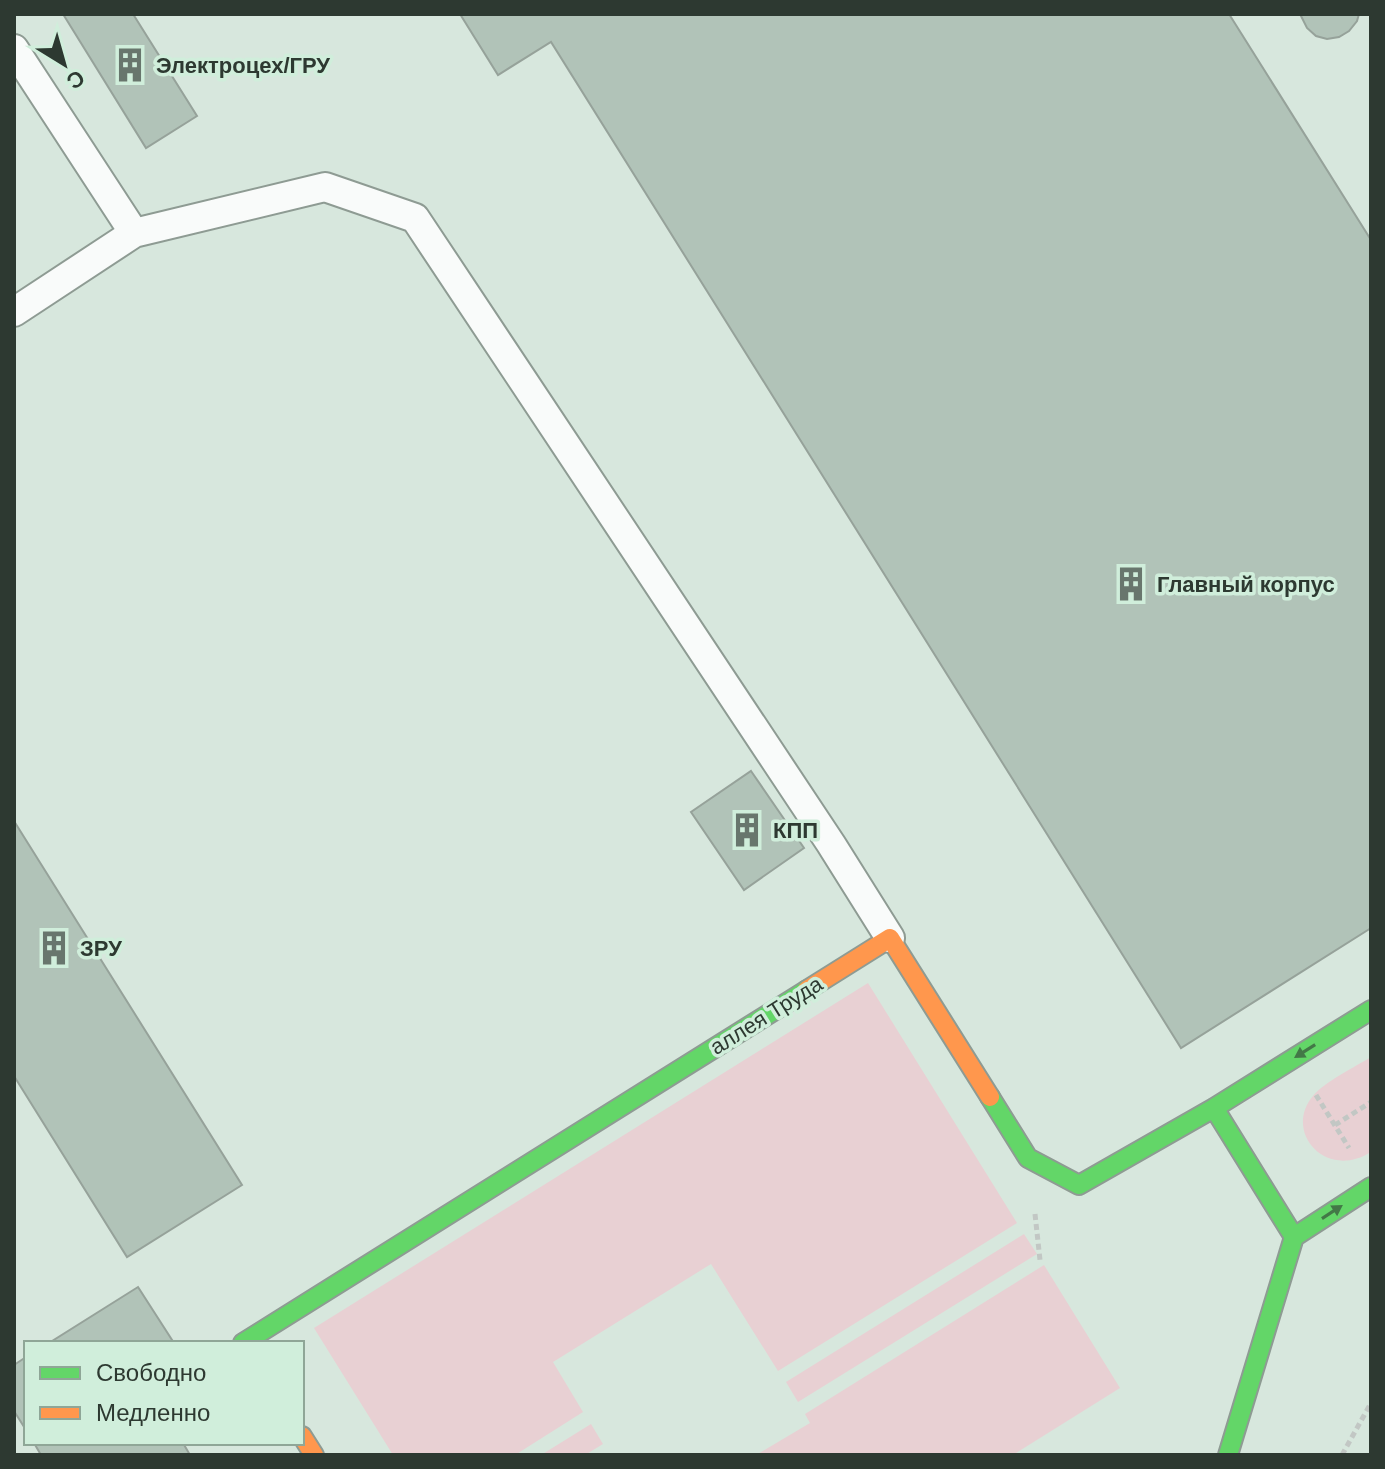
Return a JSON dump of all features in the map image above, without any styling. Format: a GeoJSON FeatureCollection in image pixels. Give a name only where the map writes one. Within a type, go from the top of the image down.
{"type":"FeatureCollection","features":[{"type":"Feature","properties":{"kind":"street"},"geometry":{"type":"LineString","coordinates":[[890,938],[1028,1158],[1079,1185],[1214,1108],[1371,1010]]}},
{"type":"Feature","properties":{"kind":"street","name":"аллея Труда"},"geometry":{"type":"LineString","coordinates":[[246,1341],[890,938]]}},
{"type":"Feature","properties":{"kind":"street"},"geometry":{"type":"LineString","coordinates":[[1214,1108],[1294,1237]]}},
{"type":"Feature","properties":{"kind":"street"},"geometry":{"type":"LineString","coordinates":[[1228,1455],[1294,1237],[1371,1187]]}},
{"type":"Feature","properties":{"kind":"lane"},"geometry":{"type":"LineString","coordinates":[[14,49],[134,233]]}},
{"type":"Feature","properties":{"kind":"lane"},"geometry":{"type":"LineString","coordinates":[[14,312],[134,233],[325,187],[415,218],[890,938]]}},
{"type":"Feature","properties":{"kind":"path"},"geometry":{"type":"LineString","coordinates":[[1293,1059],[1357,1160]]}},
{"type":"Feature","properties":{"kind":"path"},"geometry":{"type":"LineString","coordinates":[[1335,1125],[1371,1102]]}},
{"type":"Feature","properties":{"kind":"path"},"geometry":{"type":"LineString","coordinates":[[1342,1455],[1371,1403]]}},
{"type":"Feature","properties":{"kind":"shaded area"},"geometry":{"type":"Polygon","coordinates":[[[868,983],[1017,1223],[778,1371],[711,1264],[553,1362],[583,1412],[515,1455],[393,1455],[314,1328],[868,983]]]}},
{"type":"Feature","properties":{"kind":"shaded area"},"geometry":{"type":"Polygon","coordinates":[[[1371,1057],[1371,1152],[1354,1159],[1338,1160],[1325,1156],[1306,1137],[1303,1124],[1305,1110],[1324,1085],[1371,1057]]]}},
{"type":"Feature","properties":{"kind":"shaded area"},"geometry":{"type":"Polygon","coordinates":[[[1024,1234],[1037,1254],[798,1402],[786,1382],[1024,1234]]]}},
{"type":"Feature","properties":{"kind":"shaded area"},"geometry":{"type":"Polygon","coordinates":[[[1044,1265],[1120,1388],[1013,1455],[756,1455],[810,1423],[805,1414],[1044,1265]]]}},
{"type":"Feature","properties":{"kind":"shaded area"},"geometry":{"type":"Polygon","coordinates":[[[591,1424],[603,1444],[585,1455],[541,1455],[591,1424]]]}},
{"type":"Feature","properties":{"kind":"building","name":"Электроцех/ГРУ"},"geometry":{"type":"Polygon","coordinates":[[[63,14],[133,14],[197,116],[146,148],[63,14]]]}},
{"type":"Feature","properties":{"kind":"building","name":"Главный корпус"},"geometry":{"type":"Polygon","coordinates":[[[460,14],[1229,14],[1371,240],[1371,928],[1181,1048],[551,42],[498,75],[460,14]]]}},
{"type":"Feature","properties":{"kind":"building"},"geometry":{"type":"Polygon","coordinates":[[[1300,14],[1359,14],[1349,31],[1327,39],[1316,36],[1307,28],[1300,14]]]}},
{"type":"Feature","properties":{"kind":"building","name":"КПП"},"geometry":{"type":"Polygon","coordinates":[[[751,771],[804,848],[744,890],[691,812],[751,771]]]}},
{"type":"Feature","properties":{"kind":"building","name":"ЗРУ"},"geometry":{"type":"Polygon","coordinates":[[[14,821],[242,1185],[127,1257],[14,1076],[14,821]]]}},
{"type":"Feature","properties":{"kind":"building"},"geometry":{"type":"Polygon","coordinates":[[[138,1287],[173,1341],[52,1341],[138,1287]]]}},
{"type":"Feature","properties":{"kind":"building"},"geometry":{"type":"Polygon","coordinates":[[[24,1358],[24,1427],[14,1411],[14,1365],[24,1358]]]}},
{"type":"Feature","properties":{"kind":"building"},"geometry":{"type":"Polygon","coordinates":[[[35,1445],[184,1445],[190,1455],[41,1455],[35,1445]]]}},
{"type":"Feature","properties":{"kind":"traffic: fast"},"geometry":{"type":"LineString","coordinates":[[246,1341],[807,990]]}},
{"type":"Feature","properties":{"kind":"traffic: fast"},"geometry":{"type":"LineString","coordinates":[[990,1097],[1028,1158],[1079,1185],[1214,1108],[1371,1010]]}},
{"type":"Feature","properties":{"kind":"traffic: fast"},"geometry":{"type":"LineString","coordinates":[[1214,1108],[1294,1237]]}},
{"type":"Feature","properties":{"kind":"traffic: fast"},"geometry":{"type":"LineString","coordinates":[[1228,1455],[1294,1237],[1371,1187]]}},
{"type":"Feature","properties":{"kind":"traffic: slow"},"geometry":{"type":"LineString","coordinates":[[807,990],[890,938],[990,1097]]}},
{"type":"Feature","properties":{"kind":"traffic: slow"},"geometry":{"type":"LineString","coordinates":[[304,1439],[314,1455]]}},
{"type":"Feature","properties":{"kind":"place","name":"Электроцех/ГРУ"},"geometry":{"type":"Point","coordinates":[130,65]}},
{"type":"Feature","properties":{"kind":"place","name":"Главный корпус"},"geometry":{"type":"Point","coordinates":[1131,584]}},
{"type":"Feature","properties":{"kind":"place","name":"КПП"},"geometry":{"type":"Point","coordinates":[747,830]}},
{"type":"Feature","properties":{"kind":"place","name":"ЗРУ"},"geometry":{"type":"Point","coordinates":[54,948]}}]}
